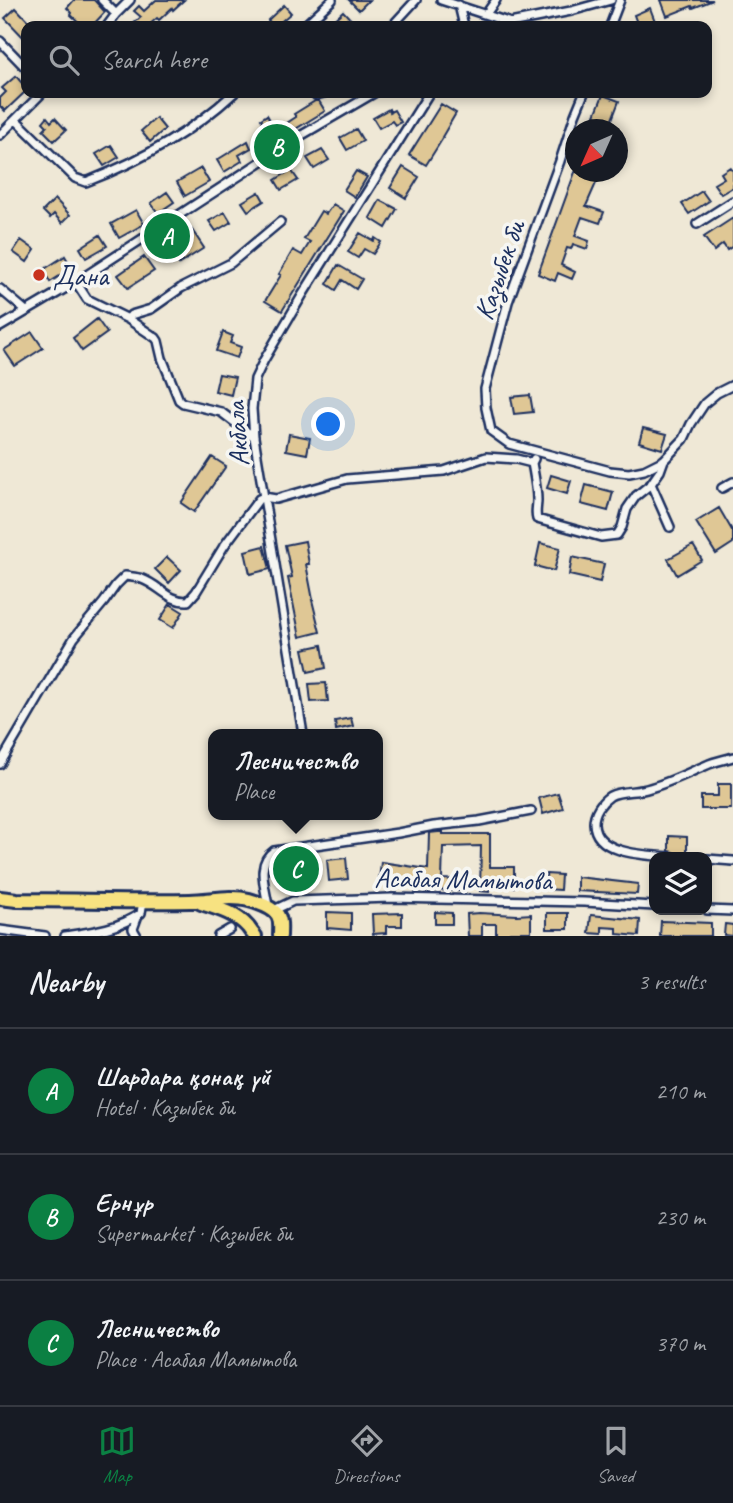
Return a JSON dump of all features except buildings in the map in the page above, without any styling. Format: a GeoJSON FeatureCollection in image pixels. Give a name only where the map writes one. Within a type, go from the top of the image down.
{"type":"FeatureCollection","features":[{"type":"Feature","properties":{"kind":"main road"},"geometry":{"type":"LineString","coordinates":[[0,898],[142,907],[215,898],[249,900],[271,909],[278,915],[278,933]]}},
{"type":"Feature","properties":{"kind":"main road"},"geometry":{"type":"LineString","coordinates":[[194,901],[219,908],[236,917],[252,932]]}},
{"type":"Feature","properties":{"kind":"main road"},"geometry":{"type":"LineString","coordinates":[[252,932],[249,918],[254,911],[263,907],[271,909]]}},
{"type":"Feature","properties":{"kind":"street"},"geometry":{"type":"LineString","coordinates":[[102,0],[116,14]]}},
{"type":"Feature","properties":{"kind":"street"},"geometry":{"type":"LineString","coordinates":[[111,21],[131,0]]}},
{"type":"Feature","properties":{"kind":"street"},"geometry":{"type":"LineString","coordinates":[[309,21],[332,0]]}},
{"type":"Feature","properties":{"kind":"street"},"geometry":{"type":"LineString","coordinates":[[397,21],[416,0]]}},
{"type":"Feature","properties":{"kind":"street"},"geometry":{"type":"LineString","coordinates":[[441,0],[456,2],[505,21]]}},
{"type":"Feature","properties":{"kind":"street"},"geometry":{"type":"LineString","coordinates":[[486,15],[496,0]]}},
{"type":"Feature","properties":{"kind":"street"},"geometry":{"type":"LineString","coordinates":[[514,21],[571,11],[611,0]]}},
{"type":"Feature","properties":{"kind":"street"},"geometry":{"type":"LineString","coordinates":[[612,21],[620,0]]}},
{"type":"Feature","properties":{"kind":"street"},"geometry":{"type":"LineString","coordinates":[[456,2],[462,21]]}},
{"type":"Feature","properties":{"kind":"street"},"geometry":{"type":"LineString","coordinates":[[0,41],[21,63]]}},
{"type":"Feature","properties":{"kind":"street"},"geometry":{"type":"LineString","coordinates":[[0,135],[37,98]]}},
{"type":"Feature","properties":{"kind":"street"},"geometry":{"type":"LineString","coordinates":[[16,120],[75,178],[86,182],[143,156],[187,131],[229,98]]}},
{"type":"Feature","properties":{"kind":"street"},"geometry":{"type":"LineString","coordinates":[[0,327],[76,282],[302,135],[365,98]]}},
{"type":"Feature","properties":{"kind":"street","name":"Акбала"},"geometry":{"type":"LineString","coordinates":[[302,729],[254,437],[252,409],[255,379],[303,293],[426,98]]}},
{"type":"Feature","properties":{"kind":"street","name":"Казыбек би"},"geometry":{"type":"LineString","coordinates":[[537,452],[509,444],[491,431],[485,389],[508,302],[582,98]]}},
{"type":"Feature","properties":{"kind":"street"},"geometry":{"type":"LineString","coordinates":[[697,224],[733,201]]}},
{"type":"Feature","properties":{"kind":"street"},"geometry":{"type":"LineString","coordinates":[[128,319],[131,315],[150,309],[181,288],[232,263],[280,222]]}},
{"type":"Feature","properties":{"kind":"street"},"geometry":{"type":"LineString","coordinates":[[76,282],[87,299],[128,319],[156,338],[179,400],[221,412],[254,437]]}},
{"type":"Feature","properties":{"kind":"street"},"geometry":{"type":"LineString","coordinates":[[0,289],[26,311]]}},
{"type":"Feature","properties":{"kind":"street"},"geometry":{"type":"LineString","coordinates":[[664,460],[651,484],[636,496],[627,509],[617,534],[601,537],[537,519],[532,463],[537,452],[610,471],[629,473],[644,470],[670,455],[684,439],[705,403],[733,385]]}},
{"type":"Feature","properties":{"kind":"street"},"geometry":{"type":"LineString","coordinates":[[0,764],[74,638],[121,580],[125,576],[144,579],[179,601],[188,601],[258,499],[276,499],[347,479],[444,471],[486,457],[532,463]]}},
{"type":"Feature","properties":{"kind":"street"},"geometry":{"type":"LineString","coordinates":[[722,488],[733,482]]}},
{"type":"Feature","properties":{"kind":"street"},"geometry":{"type":"LineString","coordinates":[[651,484],[670,527]]}},
{"type":"Feature","properties":{"kind":"street"},"geometry":{"type":"LineString","coordinates":[[649,854],[622,851],[605,843],[596,833],[596,811],[613,794],[643,790],[670,782],[710,763],[733,757]]}},
{"type":"Feature","properties":{"kind":"street"},"geometry":{"type":"LineString","coordinates":[[271,909],[262,867],[269,854],[274,851],[531,811]]}},
{"type":"Feature","properties":{"kind":"street"},"geometry":{"type":"LineString","coordinates":[[712,859],[733,861]]}},
{"type":"Feature","properties":{"kind":"street","name":"Асабая Мамытова"},"geometry":{"type":"LineString","coordinates":[[271,909],[293,901],[392,898],[649,906]]}},
{"type":"Feature","properties":{"kind":"street"},"geometry":{"type":"LineString","coordinates":[[65,936],[105,930],[130,921],[142,907]]}},
{"type":"Feature","properties":{"kind":"street"},"geometry":{"type":"LineString","coordinates":[[137,936],[133,925],[142,907]]}},
{"type":"Feature","properties":{"kind":"street"},"geometry":{"type":"LineString","coordinates":[[712,910],[733,911]]}},
{"type":"Feature","properties":{"kind":"street"},"geometry":{"type":"LineString","coordinates":[[218,936],[230,929]]}},
{"type":"Feature","properties":{"kind":"street"},"geometry":{"type":"LineString","coordinates":[[0,930],[45,936]]}},
{"type":"Feature","properties":{"kind":"place","name":"Ернұр"},"geometry":{"type":"Point","coordinates":[277,147]}},
{"type":"Feature","properties":{"kind":"place","name":"Шардара қонақ үй"},"geometry":{"type":"Point","coordinates":[167,236]}},
{"type":"Feature","properties":{"kind":"place","name":"Дана"},"geometry":{"type":"Point","coordinates":[39,275]}},
{"type":"Feature","properties":{"kind":"place","name":"Лесничество"},"geometry":{"type":"Point","coordinates":[296,869]}}]}
